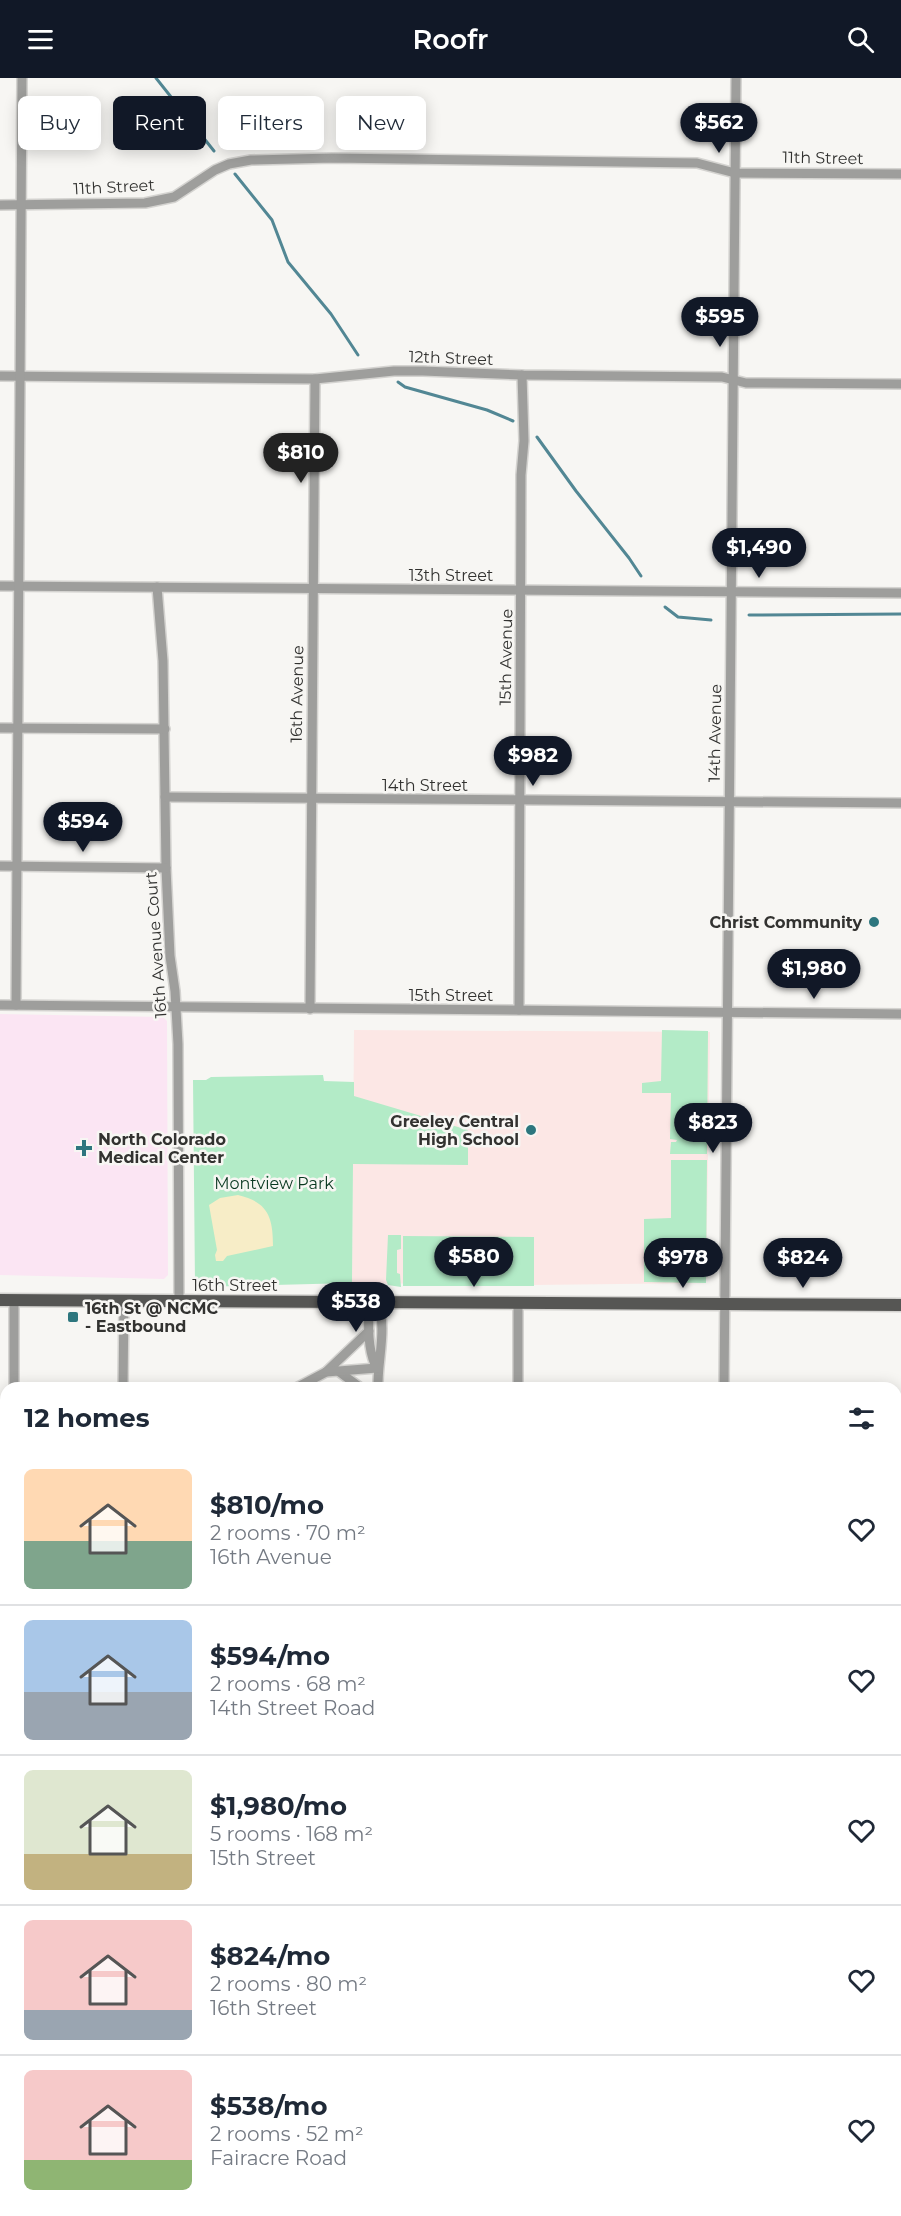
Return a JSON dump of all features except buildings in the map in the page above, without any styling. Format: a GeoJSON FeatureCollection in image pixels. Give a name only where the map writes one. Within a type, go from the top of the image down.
{"type":"FeatureCollection","features":[{"type":"Feature","properties":{"kind":"main road","name":"16th Street"},"geometry":{"type":"LineString","coordinates":[[0,1300],[901,1305]]}},
{"type":"Feature","properties":{"kind":"street"},"geometry":{"type":"LineString","coordinates":[[15,1005],[22,78]]}},
{"type":"Feature","properties":{"kind":"street","name":"14th Avenue"},"geometry":{"type":"LineString","coordinates":[[724,1382],[736,78]]}},
{"type":"Feature","properties":{"kind":"street","name":"11th Street"},"geometry":{"type":"LineString","coordinates":[[0,205],[145,203],[174,197],[215,170],[229,164],[251,160],[332,158],[697,163],[735,173],[901,174]]}},
{"type":"Feature","properties":{"kind":"street","name":"12th Street"},"geometry":{"type":"LineString","coordinates":[[0,376],[315,379],[394,371],[722,377],[746,382],[901,384]]}},
{"type":"Feature","properties":{"kind":"street","name":"15th Avenue"},"geometry":{"type":"LineString","coordinates":[[519,1010],[521,475],[524,441],[522,375]]}},
{"type":"Feature","properties":{"kind":"street","name":"16th Avenue"},"geometry":{"type":"LineString","coordinates":[[310,1009],[315,379]]}},
{"type":"Feature","properties":{"kind":"street","name":"13th Street"},"geometry":{"type":"LineString","coordinates":[[0,586],[901,593]]}},
{"type":"Feature","properties":{"kind":"street","name":"16th Avenue Court"},"geometry":{"type":"LineString","coordinates":[[157,587],[162,643],[165,729],[166,868],[170,956],[176,1008],[179,1301]]}},
{"type":"Feature","properties":{"kind":"street"},"geometry":{"type":"LineString","coordinates":[[0,728],[165,729]]}},
{"type":"Feature","properties":{"kind":"street","name":"14th Street"},"geometry":{"type":"LineString","coordinates":[[165,797],[901,803]]}},
{"type":"Feature","properties":{"kind":"street"},"geometry":{"type":"LineString","coordinates":[[0,866],[166,868]]}},
{"type":"Feature","properties":{"kind":"street","name":"15th Street"},"geometry":{"type":"LineString","coordinates":[[0,1005],[901,1014]]}},
{"type":"Feature","properties":{"kind":"street"},"geometry":{"type":"LineString","coordinates":[[14,1300],[14,1382]]}},
{"type":"Feature","properties":{"kind":"street"},"geometry":{"type":"LineString","coordinates":[[123,1382],[124,1301]]}},
{"type":"Feature","properties":{"kind":"street"},"geometry":{"type":"LineString","coordinates":[[377,1368],[373,1361],[369,1331],[369,1310],[377,1302],[382,1312],[378,1382]]}},
{"type":"Feature","properties":{"kind":"street"},"geometry":{"type":"LineString","coordinates":[[518,1303],[518,1382]]}},
{"type":"Feature","properties":{"kind":"street"},"geometry":{"type":"LineString","coordinates":[[307,1382],[326,1372],[369,1331]]}},
{"type":"Feature","properties":{"kind":"street"},"geometry":{"type":"LineString","coordinates":[[326,1372],[377,1368]]}},
{"type":"Feature","properties":{"kind":"street"},"geometry":{"type":"LineString","coordinates":[[338,1371],[353,1382]]}},
{"type":"Feature","properties":{"kind":"shaded area","name":"North Colorado Medical Center"},"geometry":{"type":"Polygon","coordinates":[[[0,1014],[163,1017],[167,1021],[168,1275],[164,1279],[0,1275],[0,1014]]]}},
{"type":"Feature","properties":{"kind":"shaded area","name":"Greeley Central High School"},"geometry":{"type":"Polygon","coordinates":[[[354,1030],[710,1032],[706,1283],[532,1285],[352,1283],[354,1030]]]}},
{"type":"Feature","properties":{"kind":"green space"},"geometry":{"type":"Polygon","coordinates":[[[662,1030],[708,1031],[707,1154],[670,1154],[671,1142],[677,1140],[670,1139],[671,1093],[642,1093],[642,1083],[661,1081],[662,1030]]]}},
{"type":"Feature","properties":{"kind":"green space","name":"Montview Park"},"geometry":{"type":"Polygon","coordinates":[[[323,1075],[324,1081],[354,1082],[354,1096],[468,1130],[468,1165],[353,1164],[352,1283],[201,1287],[195,1284],[193,1080],[206,1080],[211,1077],[323,1075]]]}},
{"type":"Feature","properties":{"kind":"green space"},"geometry":{"type":"Polygon","coordinates":[[[671,1160],[707,1160],[706,1283],[644,1282],[644,1219],[671,1218],[671,1160]]]}},
{"type":"Feature","properties":{"kind":"green space"},"geometry":{"type":"Polygon","coordinates":[[[388,1235],[401,1235],[401,1249],[397,1250],[397,1273],[400,1274],[401,1287],[388,1285],[386,1280],[388,1235]]]}},
{"type":"Feature","properties":{"kind":"green space"},"geometry":{"type":"Polygon","coordinates":[[[403,1236],[534,1237],[534,1286],[403,1286],[403,1236]]]}},
{"type":"Feature","properties":{"kind":"sand"},"geometry":{"type":"Polygon","coordinates":[[[238,1195],[256,1202],[267,1212],[272,1227],[273,1246],[227,1256],[223,1261],[216,1261],[217,1250],[209,1205],[220,1198],[238,1195]]]}},
{"type":"Feature","properties":{"kind":"waterway"},"geometry":{"type":"LineString","coordinates":[[156,78],[214,151]]}},
{"type":"Feature","properties":{"kind":"waterway"},"geometry":{"type":"LineString","coordinates":[[235,174],[272,220],[288,262],[331,314],[358,355]]}},
{"type":"Feature","properties":{"kind":"waterway"},"geometry":{"type":"LineString","coordinates":[[398,382],[405,387],[487,410],[513,421]]}},
{"type":"Feature","properties":{"kind":"waterway"},"geometry":{"type":"LineString","coordinates":[[537,437],[641,576]]}},
{"type":"Feature","properties":{"kind":"waterway"},"geometry":{"type":"LineString","coordinates":[[665,607],[678,617],[711,620]]}},
{"type":"Feature","properties":{"kind":"waterway"},"geometry":{"type":"LineString","coordinates":[[749,615],[901,614]]}},
{"type":"Feature","properties":{"kind":"place","name":"Christ Community"},"geometry":{"type":"Point","coordinates":[874,922]}},
{"type":"Feature","properties":{"kind":"place","name":"Greeley Central High School"},"geometry":{"type":"Point","coordinates":[531,1130]}},
{"type":"Feature","properties":{"kind":"place","name":"North Colorado Medical Center"},"geometry":{"type":"Point","coordinates":[84,1148]}},
{"type":"Feature","properties":{"kind":"place","name":"16th St @ NCMC - Eastbound"},"geometry":{"type":"Point","coordinates":[73,1317]}}]}
